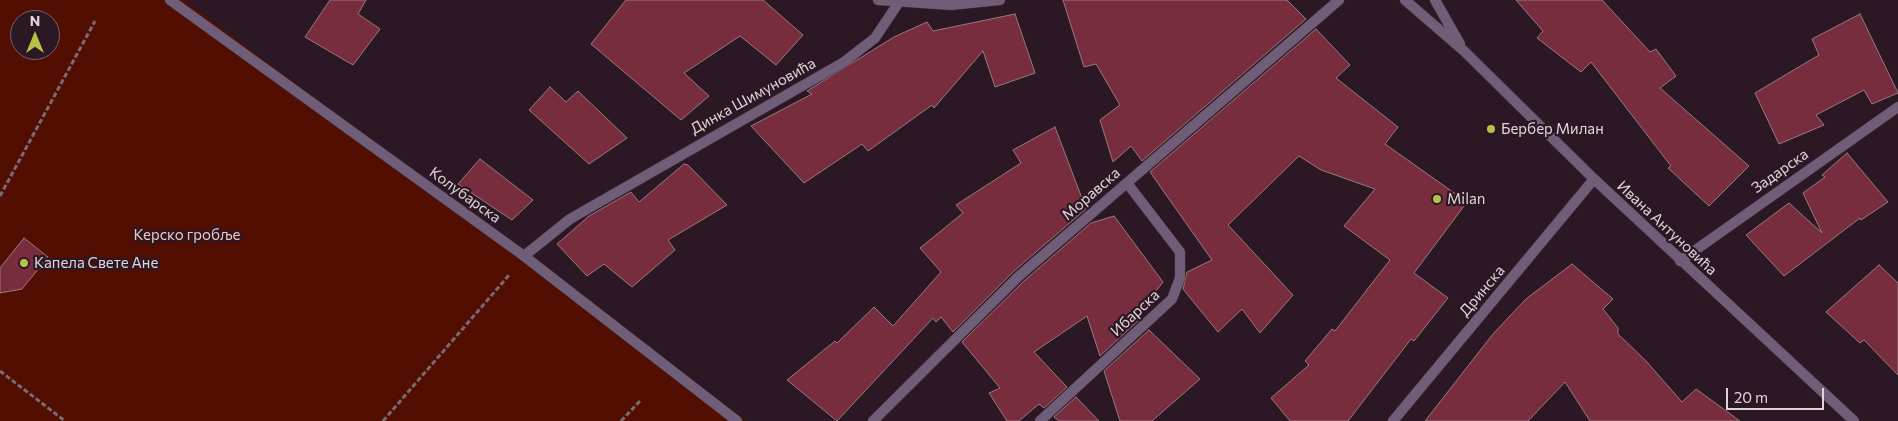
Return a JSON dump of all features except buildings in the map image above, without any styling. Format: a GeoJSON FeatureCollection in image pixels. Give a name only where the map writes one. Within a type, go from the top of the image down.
{"type":"FeatureCollection","features":[{"type":"Feature","properties":{"kind":"street","name":"Колубарска"},"geometry":{"type":"LineString","coordinates":[[170,0],[524,256],[737,421]]}},
{"type":"Feature","properties":{"kind":"street"},"geometry":{"type":"LineString","coordinates":[[878,0],[951,5],[1000,0]]}},
{"type":"Feature","properties":{"kind":"street","name":"Моравска"},"geometry":{"type":"LineString","coordinates":[[873,421],[1019,276],[1339,0]]}},
{"type":"Feature","properties":{"kind":"street","name":"Ивана Антуновића"},"geometry":{"type":"LineString","coordinates":[[1406,0],[1464,51],[1594,180],[1680,261],[1854,421]]}},
{"type":"Feature","properties":{"kind":"street","name":"Ивана Антуновића"},"geometry":{"type":"LineString","coordinates":[[1435,0],[1464,51]]}},
{"type":"Feature","properties":{"kind":"street","name":"Динка Шимуновића"},"geometry":{"type":"LineString","coordinates":[[524,256],[570,219],[844,62],[875,38],[899,2]]}},
{"type":"Feature","properties":{"kind":"street","name":"Задарска"},"geometry":{"type":"LineString","coordinates":[[1680,261],[1898,106]]}},
{"type":"Feature","properties":{"kind":"street","name":"Дринска"},"geometry":{"type":"LineString","coordinates":[[1393,421],[1594,180]]}},
{"type":"Feature","properties":{"kind":"street","name":"Ибарска"},"geometry":{"type":"LineString","coordinates":[[1040,421],[1172,299],[1180,278],[1180,252],[1127,183]]}},
{"type":"Feature","properties":{"kind":"path"},"geometry":{"type":"LineString","coordinates":[[0,196],[95,22]]}},
{"type":"Feature","properties":{"kind":"path"},"geometry":{"type":"LineString","coordinates":[[383,421],[524,256]]}},
{"type":"Feature","properties":{"kind":"path"},"geometry":{"type":"LineString","coordinates":[[0,371],[65,421]]}},
{"type":"Feature","properties":{"kind":"path"},"geometry":{"type":"LineString","coordinates":[[621,421],[640,401]]}},
{"type":"Feature","properties":{"kind":"green space","name":"Керско гробље"},"geometry":{"type":"Polygon","coordinates":[[[0,0],[184,0],[746,421],[0,421],[0,0]]]}},
{"type":"Feature","properties":{"kind":"place","name":"Бербер Милан"},"geometry":{"type":"Point","coordinates":[1491,129]}},
{"type":"Feature","properties":{"kind":"place","name":"Milan"},"geometry":{"type":"Point","coordinates":[1437,199]}},
{"type":"Feature","properties":{"kind":"place","name":"Капела Свете Ане"},"geometry":{"type":"Point","coordinates":[24,263]}}]}
